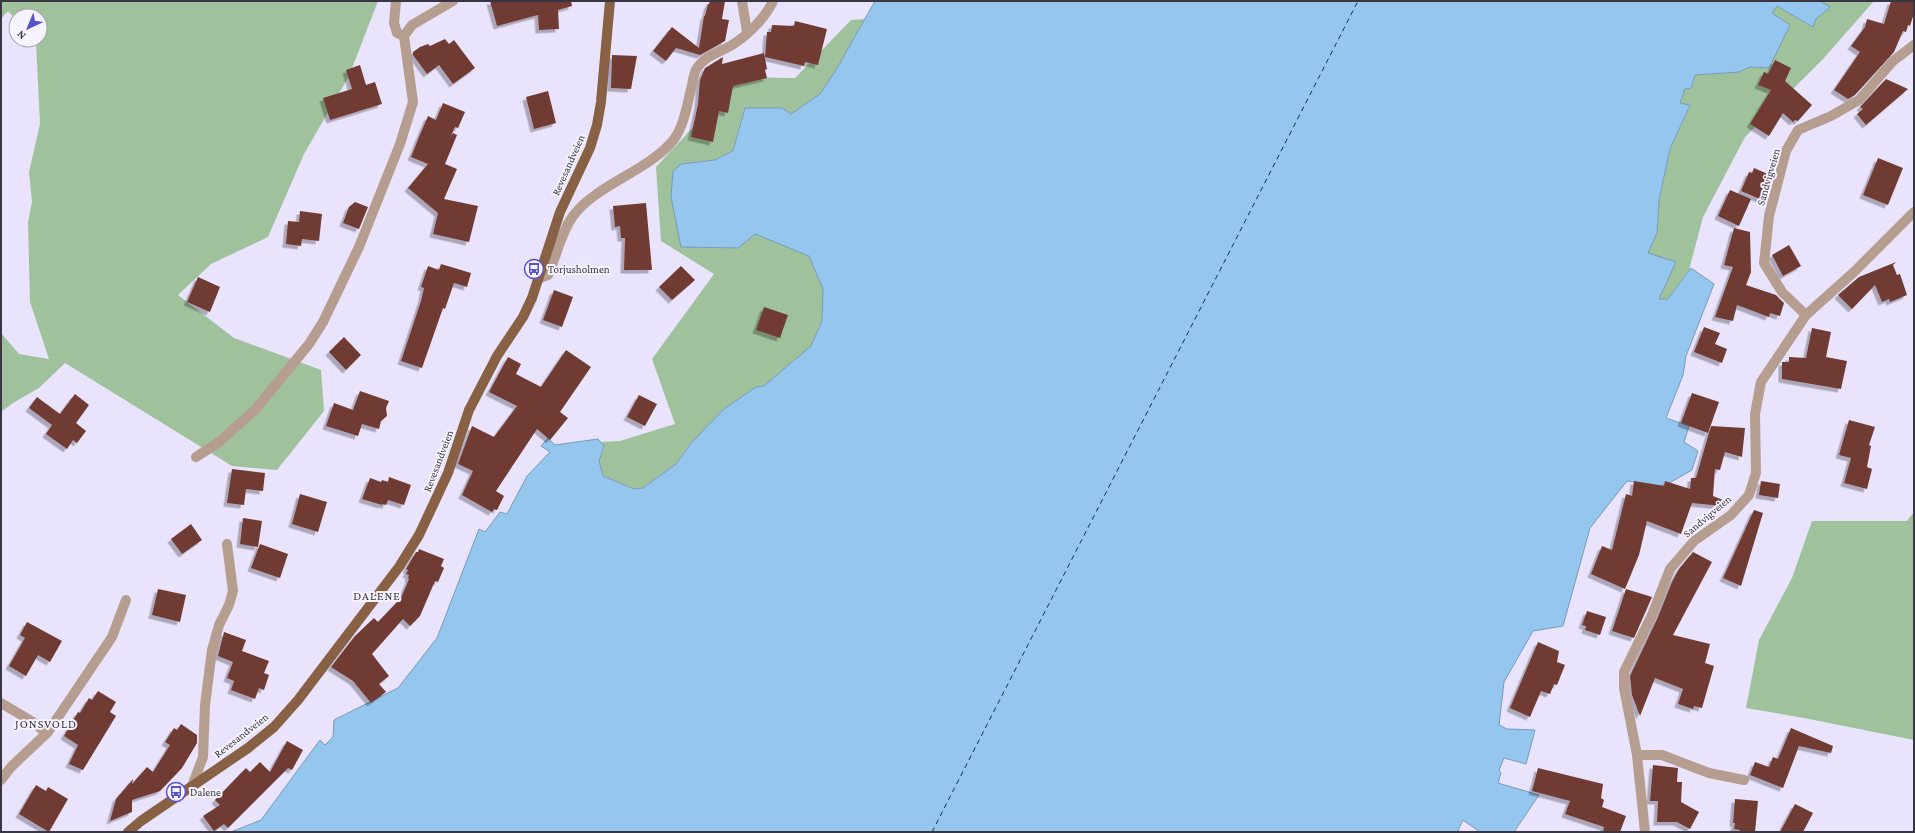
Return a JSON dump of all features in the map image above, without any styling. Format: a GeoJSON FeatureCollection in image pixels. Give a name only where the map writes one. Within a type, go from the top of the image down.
{"type":"FeatureCollection","features":[{"type":"Feature","properties":{"kind":"main road","name":"Revesandveien"},"geometry":{"type":"LineString","coordinates":[[128,832],[248,748],[274,727],[298,700],[399,567],[419,535],[448,472],[468,410],[497,356],[523,317],[540,278],[560,212],[590,148],[597,125],[601,102],[610,1]]}},
{"type":"Feature","properties":{"kind":"street"},"geometry":{"type":"LineString","coordinates":[[396,1],[394,23],[397,33],[404,36]]}},
{"type":"Feature","properties":{"kind":"street"},"geometry":{"type":"LineString","coordinates":[[196,457],[219,442],[255,410],[309,344],[323,322],[359,247],[400,144],[413,102],[404,36],[412,25],[453,1]]}},
{"type":"Feature","properties":{"kind":"street"},"geometry":{"type":"LineString","coordinates":[[742,1],[747,32]]}},
{"type":"Feature","properties":{"kind":"street"},"geometry":{"type":"LineString","coordinates":[[540,278],[548,275],[564,231],[573,216],[586,202],[647,162],[671,144],[679,131],[696,69],[704,60],[733,45],[758,23],[773,1]]}},
{"type":"Feature","properties":{"kind":"street","name":"Sandvigveien"},"geometry":{"type":"LineString","coordinates":[[1806,315],[1782,292],[1764,263],[1769,216],[1786,151],[1798,130],[1831,116],[1859,100],[1893,61],[1914,44]]}},
{"type":"Feature","properties":{"kind":"street","name":"Sandvigveien"},"geometry":{"type":"LineString","coordinates":[[1645,832],[1637,755],[1624,688],[1624,672],[1652,615],[1670,569],[1694,541],[1731,514],[1749,495],[1756,473],[1755,414],[1761,382],[1806,315],[1854,272],[1914,212]]}},
{"type":"Feature","properties":{"kind":"street"},"geometry":{"type":"LineString","coordinates":[[192,786],[203,757],[205,705],[212,650],[219,625],[229,605],[233,591],[227,544]]}},
{"type":"Feature","properties":{"kind":"street"},"geometry":{"type":"LineString","coordinates":[[1,780],[11,767],[46,733],[112,637],[126,600]]}},
{"type":"Feature","properties":{"kind":"street"},"geometry":{"type":"LineString","coordinates":[[1,703],[32,722],[46,733]]}},
{"type":"Feature","properties":{"kind":"street"},"geometry":{"type":"LineString","coordinates":[[1637,755],[1662,755],[1709,773],[1744,780]]}},
{"type":"Feature","properties":{"kind":"green space"},"geometry":{"type":"Polygon","coordinates":[[[1,1],[378,1],[349,76],[304,154],[268,237],[211,264],[178,295],[234,338],[321,370],[324,411],[277,470],[232,466],[65,363],[39,388],[13,403],[1,412],[1,333],[19,354],[49,359],[30,302],[28,222],[32,202],[29,172],[40,124],[36,48],[48,48],[48,8],[8,8],[8,11],[1,19],[1,1]]]}},
{"type":"Feature","properties":{"kind":"green space"},"geometry":{"type":"Polygon","coordinates":[[[1820,1],[1874,1],[1823,59],[1745,137],[1703,217],[1689,270],[1668,299],[1658,299],[1648,253],[1657,233],[1659,200],[1670,149],[1690,106],[1680,103],[1685,89],[1691,88],[1695,75],[1739,72],[1750,67],[1769,68],[1772,13],[1777,6],[1813,27],[1816,19],[1829,7],[1820,1]]]}},
{"type":"Feature","properties":{"kind":"green space"},"geometry":{"type":"Polygon","coordinates":[[[865,19],[836,70],[820,94],[791,114],[745,108],[733,151],[715,160],[681,164],[738,248],[755,234],[809,256],[823,289],[822,321],[811,346],[764,386],[756,387],[692,442],[676,464],[643,488],[634,489],[603,476],[599,461],[604,446],[601,442],[620,441],[675,424],[652,359],[714,274],[661,241],[656,167],[740,77],[795,78],[851,20],[865,19]]]}},
{"type":"Feature","properties":{"kind":"green space"},"geometry":{"type":"Polygon","coordinates":[[[1914,512],[1914,740],[1746,708],[1759,640],[1792,578],[1812,521],[1907,521],[1914,512]]]}},
{"type":"Feature","properties":{"kind":"water"},"geometry":{"type":"Polygon","coordinates":[[[875,1],[1820,1],[1830,7],[1816,19],[1813,27],[1777,6],[1772,13],[1790,25],[1769,68],[1750,67],[1739,72],[1695,75],[1691,88],[1685,89],[1680,103],[1690,105],[1670,149],[1659,200],[1657,233],[1648,253],[1676,262],[1659,299],[1668,299],[1691,268],[1714,284],[1686,356],[1683,375],[1666,418],[1689,426],[1684,442],[1698,451],[1692,470],[1664,486],[1627,481],[1590,528],[1563,626],[1533,631],[1504,682],[1499,725],[1507,729],[1535,730],[1526,764],[1504,758],[1499,770],[1501,773],[1498,783],[1539,795],[1514,832],[1480,832],[1463,820],[1458,832],[231,832],[261,820],[320,740],[325,745],[333,737],[334,720],[398,688],[437,638],[479,529],[485,532],[500,512],[507,514],[527,476],[550,452],[541,446],[548,438],[555,445],[598,439],[604,446],[599,461],[603,476],[634,489],[643,488],[676,464],[692,442],[724,409],[756,387],[764,386],[811,346],[822,321],[823,289],[809,256],[755,234],[738,248],[681,247],[671,197],[673,171],[681,164],[715,160],[733,151],[745,108],[782,108],[791,114],[820,94],[836,70],[875,1]]]}},
{"type":"Feature","properties":{"kind":"building"},"geometry":{"type":"Polygon","coordinates":[[[490,1],[571,1],[572,6],[558,10],[559,29],[539,30],[538,15],[497,26],[490,1]]]}},
{"type":"Feature","properties":{"kind":"building"},"geometry":{"type":"Polygon","coordinates":[[[710,1],[725,1],[722,19],[729,20],[725,41],[700,55],[676,48],[666,61],[653,51],[672,27],[699,48],[704,16],[710,1]]]}},
{"type":"Feature","properties":{"kind":"building"},"geometry":{"type":"Polygon","coordinates":[[[1891,1],[1914,1],[1914,13],[1910,26],[1908,25],[1906,32],[1903,31],[1894,52],[1855,95],[1848,99],[1834,90],[1860,52],[1851,46],[1865,27],[1867,19],[1884,24],[1891,1]]]}},
{"type":"Feature","properties":{"kind":"building"},"geometry":{"type":"Polygon","coordinates":[[[795,21],[827,29],[818,65],[805,62],[804,66],[765,57],[767,32],[771,32],[772,25],[794,26],[795,21]]]}},
{"type":"Feature","properties":{"kind":"building"},"geometry":{"type":"Polygon","coordinates":[[[445,39],[449,44],[454,40],[475,68],[453,84],[439,65],[427,74],[413,55],[413,52],[420,47],[428,44],[430,46],[445,39]]]}},
{"type":"Feature","properties":{"kind":"building"},"geometry":{"type":"Polygon","coordinates":[[[764,53],[767,78],[733,86],[728,113],[719,111],[713,142],[691,137],[698,104],[700,80],[705,68],[723,57],[722,64],[764,53]]]}},
{"type":"Feature","properties":{"kind":"building"},"geometry":{"type":"Polygon","coordinates":[[[612,55],[637,56],[631,89],[611,88],[612,55]]]}},
{"type":"Feature","properties":{"kind":"building"},"geometry":{"type":"Polygon","coordinates":[[[1775,60],[1791,68],[1785,81],[1812,105],[1798,121],[1795,120],[1793,122],[1783,113],[1769,136],[1750,124],[1771,90],[1758,85],[1764,72],[1768,74],[1775,60]]]}},
{"type":"Feature","properties":{"kind":"building"},"geometry":{"type":"Polygon","coordinates":[[[360,65],[366,85],[375,82],[382,104],[330,120],[323,98],[352,89],[346,70],[360,65]]]}},
{"type":"Feature","properties":{"kind":"building"},"geometry":{"type":"Polygon","coordinates":[[[1886,79],[1908,89],[1866,125],[1857,114],[1863,109],[1860,107],[1886,79]]]}},
{"type":"Feature","properties":{"kind":"building"},"geometry":{"type":"Polygon","coordinates":[[[548,91],[556,123],[534,129],[526,97],[548,91]]]}},
{"type":"Feature","properties":{"kind":"building"},"geometry":{"type":"Polygon","coordinates":[[[443,103],[465,112],[458,128],[455,127],[451,136],[453,133],[457,135],[445,164],[457,169],[444,199],[478,206],[469,242],[433,234],[438,213],[408,188],[428,164],[411,157],[428,116],[436,120],[443,103]]]}},
{"type":"Feature","properties":{"kind":"building"},"geometry":{"type":"Polygon","coordinates":[[[1878,158],[1903,168],[1888,205],[1863,195],[1878,158]]]}},
{"type":"Feature","properties":{"kind":"building"},"geometry":{"type":"Polygon","coordinates":[[[1754,168],[1770,175],[1760,199],[1741,191],[1749,172],[1752,173],[1754,168]]]}},
{"type":"Feature","properties":{"kind":"building"},"geometry":{"type":"Polygon","coordinates":[[[1730,190],[1751,199],[1739,226],[1718,216],[1730,190]]]}},
{"type":"Feature","properties":{"kind":"building"},"geometry":{"type":"Polygon","coordinates":[[[355,202],[368,207],[359,229],[343,223],[349,207],[355,202]]]}},
{"type":"Feature","properties":{"kind":"building"},"geometry":{"type":"Polygon","coordinates":[[[646,203],[652,270],[624,270],[625,238],[621,238],[620,226],[615,227],[613,206],[646,203]]]}},
{"type":"Feature","properties":{"kind":"building"},"geometry":{"type":"Polygon","coordinates":[[[300,211],[322,214],[319,241],[302,239],[301,246],[286,244],[288,221],[299,222],[300,211]]]}},
{"type":"Feature","properties":{"kind":"building"},"geometry":{"type":"Polygon","coordinates":[[[1734,228],[1750,232],[1751,272],[1746,285],[1776,295],[1784,303],[1780,316],[1770,313],[1769,317],[1737,305],[1733,321],[1715,317],[1733,267],[1724,265],[1734,228]]]}},
{"type":"Feature","properties":{"kind":"building"},"geometry":{"type":"Polygon","coordinates":[[[1789,245],[1801,266],[1783,276],[1772,255],[1789,245]]]}},
{"type":"Feature","properties":{"kind":"building"},"geometry":{"type":"Polygon","coordinates":[[[1896,262],[1893,265],[1897,275],[1900,274],[1907,295],[1890,302],[1889,299],[1882,302],[1875,285],[1852,309],[1838,295],[1859,277],[1896,262]]]}},
{"type":"Feature","properties":{"kind":"building"},"geometry":{"type":"Polygon","coordinates":[[[441,264],[471,273],[467,287],[454,283],[445,309],[443,308],[422,368],[401,361],[421,301],[424,288],[421,287],[428,266],[439,270],[441,264]]]}},
{"type":"Feature","properties":{"kind":"building"},"geometry":{"type":"Polygon","coordinates":[[[681,266],[695,280],[672,300],[659,287],[681,266]]]}},
{"type":"Feature","properties":{"kind":"building"},"geometry":{"type":"Polygon","coordinates":[[[198,277],[220,287],[210,312],[187,302],[198,277]]]}},
{"type":"Feature","properties":{"kind":"building"},"geometry":{"type":"Polygon","coordinates":[[[554,290],[573,297],[562,327],[543,320],[554,290]]]}},
{"type":"Feature","properties":{"kind":"building"},"geometry":{"type":"Polygon","coordinates":[[[764,307],[788,315],[780,338],[756,330],[764,307]]]}},
{"type":"Feature","properties":{"kind":"building"},"geometry":{"type":"Polygon","coordinates":[[[1704,327],[1720,333],[1715,344],[1727,349],[1722,363],[1694,352],[1704,327]]]}},
{"type":"Feature","properties":{"kind":"building"},"geometry":{"type":"Polygon","coordinates":[[[1812,328],[1831,332],[1826,357],[1847,361],[1841,389],[1782,379],[1782,362],[1789,362],[1789,357],[1806,358],[1812,328]]]}},
{"type":"Feature","properties":{"kind":"building"},"geometry":{"type":"Polygon","coordinates":[[[344,337],[361,355],[346,370],[329,352],[344,337]]]}},
{"type":"Feature","properties":{"kind":"building"},"geometry":{"type":"Polygon","coordinates":[[[566,350],[591,367],[560,412],[568,418],[550,440],[537,429],[496,491],[504,496],[497,510],[494,509],[492,512],[462,495],[473,471],[458,464],[472,426],[494,437],[517,406],[489,392],[508,357],[521,364],[516,374],[541,387],[566,350]]]}},
{"type":"Feature","properties":{"kind":"building"},"geometry":{"type":"Polygon","coordinates":[[[360,391],[389,401],[386,408],[387,416],[381,421],[379,429],[362,424],[358,436],[326,426],[334,403],[353,410],[360,391]]]}},
{"type":"Feature","properties":{"kind":"building"},"geometry":{"type":"Polygon","coordinates":[[[1692,393],[1719,402],[1708,433],[1681,423],[1692,393]]]}},
{"type":"Feature","properties":{"kind":"building"},"geometry":{"type":"Polygon","coordinates":[[[75,394],[89,405],[76,423],[86,431],[77,443],[73,440],[67,449],[46,434],[52,425],[29,408],[37,397],[60,414],[75,394]]]}},
{"type":"Feature","properties":{"kind":"building"},"geometry":{"type":"Polygon","coordinates":[[[639,395],[657,404],[645,426],[627,417],[639,395]]]}},
{"type":"Feature","properties":{"kind":"building"},"geometry":{"type":"Polygon","coordinates":[[[1849,420],[1875,427],[1869,445],[1871,446],[1867,467],[1872,469],[1867,489],[1844,483],[1851,458],[1839,455],[1849,420]]]}},
{"type":"Feature","properties":{"kind":"building"},"geometry":{"type":"Polygon","coordinates":[[[1711,426],[1745,428],[1742,457],[1725,452],[1720,470],[1715,469],[1713,496],[1723,500],[1722,506],[1692,503],[1681,534],[1647,521],[1639,555],[1625,589],[1591,574],[1602,546],[1612,550],[1626,494],[1632,496],[1634,481],[1664,486],[1665,481],[1690,489],[1691,478],[1696,478],[1711,426]]]}},
{"type":"Feature","properties":{"kind":"building"},"geometry":{"type":"Polygon","coordinates":[[[232,469],[265,473],[263,491],[246,489],[244,505],[227,503],[232,469]]]}},
{"type":"Feature","properties":{"kind":"building"},"geometry":{"type":"Polygon","coordinates":[[[389,477],[411,485],[404,505],[388,500],[386,505],[382,505],[362,499],[370,478],[381,482],[382,480],[388,482],[389,477]]]}},
{"type":"Feature","properties":{"kind":"building"},"geometry":{"type":"Polygon","coordinates":[[[1761,481],[1780,484],[1778,498],[1759,495],[1761,481]]]}},
{"type":"Feature","properties":{"kind":"building"},"geometry":{"type":"Polygon","coordinates":[[[300,494],[327,502],[318,532],[292,524],[300,494]]]}},
{"type":"Feature","properties":{"kind":"building"},"geometry":{"type":"Polygon","coordinates":[[[1754,510],[1763,513],[1741,586],[1723,578],[1754,510]]]}},
{"type":"Feature","properties":{"kind":"building"},"geometry":{"type":"Polygon","coordinates":[[[243,518],[262,521],[258,547],[240,544],[243,518]]]}},
{"type":"Feature","properties":{"kind":"building"},"geometry":{"type":"Polygon","coordinates":[[[191,524],[202,540],[182,554],[171,539],[191,524]]]}},
{"type":"Feature","properties":{"kind":"building"},"geometry":{"type":"Polygon","coordinates":[[[260,544],[288,554],[280,578],[251,568],[260,544]]]}},
{"type":"Feature","properties":{"kind":"building"},"geometry":{"type":"Polygon","coordinates":[[[419,549],[444,559],[441,566],[444,568],[438,582],[435,581],[420,616],[410,626],[403,619],[372,654],[389,676],[379,684],[386,692],[371,703],[353,681],[331,667],[355,636],[374,618],[378,622],[401,598],[409,579],[409,575],[406,574],[408,570],[406,569],[419,549]]]}},
{"type":"Feature","properties":{"kind":"building"},"geometry":{"type":"Polygon","coordinates":[[[1693,552],[1712,562],[1673,635],[1710,644],[1705,663],[1714,666],[1702,708],[1694,706],[1693,709],[1678,704],[1683,689],[1655,678],[1640,716],[1632,695],[1630,676],[1658,617],[1672,582],[1679,569],[1693,552]]]}},
{"type":"Feature","properties":{"kind":"building"},"geometry":{"type":"Polygon","coordinates":[[[158,589],[186,595],[180,622],[152,615],[158,589]]]}},
{"type":"Feature","properties":{"kind":"building"},"geometry":{"type":"Polygon","coordinates":[[[1626,589],[1652,597],[1634,638],[1612,631],[1626,589]]]}},
{"type":"Feature","properties":{"kind":"building"},"geometry":{"type":"Polygon","coordinates":[[[1587,611],[1606,617],[1600,635],[1585,630],[1586,626],[1582,625],[1587,611]]]}},
{"type":"Feature","properties":{"kind":"building"},"geometry":{"type":"Polygon","coordinates":[[[27,622],[62,641],[50,662],[38,655],[26,676],[9,666],[25,638],[20,635],[27,622]]]}},
{"type":"Feature","properties":{"kind":"building"},"geometry":{"type":"Polygon","coordinates":[[[224,632],[246,640],[242,651],[269,661],[264,673],[269,675],[264,690],[259,688],[255,699],[231,690],[234,681],[227,678],[233,662],[218,656],[224,632]]]}},
{"type":"Feature","properties":{"kind":"building"},"geometry":{"type":"Polygon","coordinates":[[[1538,642],[1559,651],[1557,662],[1565,665],[1557,685],[1554,684],[1550,694],[1541,691],[1530,717],[1510,708],[1538,642]]]}},
{"type":"Feature","properties":{"kind":"building"},"geometry":{"type":"Polygon","coordinates":[[[98,691],[116,702],[110,712],[116,716],[83,770],[69,764],[78,745],[64,736],[78,712],[80,713],[89,698],[92,700],[98,691]]]}},
{"type":"Feature","properties":{"kind":"building"},"geometry":{"type":"Polygon","coordinates":[[[181,724],[197,735],[197,743],[182,768],[160,791],[132,800],[132,812],[110,821],[116,799],[133,779],[132,784],[147,767],[153,772],[170,745],[165,742],[174,728],[177,730],[181,724]]]}},
{"type":"Feature","properties":{"kind":"building"},"geometry":{"type":"Polygon","coordinates":[[[1791,728],[1833,746],[1831,753],[1799,746],[1783,788],[1750,775],[1755,762],[1769,767],[1773,757],[1778,759],[1791,728]]]}},
{"type":"Feature","properties":{"kind":"building"},"geometry":{"type":"Polygon","coordinates":[[[287,741],[303,750],[292,770],[288,768],[228,828],[224,824],[214,831],[203,816],[220,805],[215,800],[246,768],[250,772],[260,762],[270,772],[287,741]]]}},
{"type":"Feature","properties":{"kind":"building"},"geometry":{"type":"Polygon","coordinates":[[[1653,765],[1678,768],[1677,782],[1682,782],[1681,802],[1699,812],[1690,829],[1677,822],[1657,822],[1658,801],[1650,801],[1653,765]]]}},
{"type":"Feature","properties":{"kind":"building"},"geometry":{"type":"Polygon","coordinates":[[[1538,768],[1603,784],[1601,798],[1604,800],[1602,807],[1626,816],[1620,832],[1603,832],[1604,827],[1565,814],[1570,801],[1532,791],[1538,768]]]}},
{"type":"Feature","properties":{"kind":"building"},"geometry":{"type":"Polygon","coordinates":[[[36,785],[46,791],[48,787],[68,799],[49,832],[19,814],[36,785]]]}},
{"type":"Feature","properties":{"kind":"building"},"geometry":{"type":"Polygon","coordinates":[[[1735,799],[1758,801],[1755,832],[1739,832],[1740,830],[1734,829],[1735,799]]]}},
{"type":"Feature","properties":{"kind":"building"},"geometry":{"type":"Polygon","coordinates":[[[1795,804],[1813,813],[1803,832],[1780,832],[1795,804]]]}},
{"type":"Feature","properties":{"kind":"ferry route"},"geometry":{"type":"LineString","coordinates":[[932,832],[1358,1]]}},
{"type":"Feature","properties":{"kind":"place","name":"Torjusholmen"},"geometry":{"type":"Point","coordinates":[534,269]}},
{"type":"Feature","properties":{"kind":"place","name":"Dalene"},"geometry":{"type":"Point","coordinates":[176,792]}},
{"type":"Feature","properties":{"kind":"district","name":"DALENE"},"geometry":{"type":"Point","coordinates":[377,596]}},
{"type":"Feature","properties":{"kind":"district","name":"JONSVOLD"},"geometry":{"type":"Point","coordinates":[46,724]}}]}
